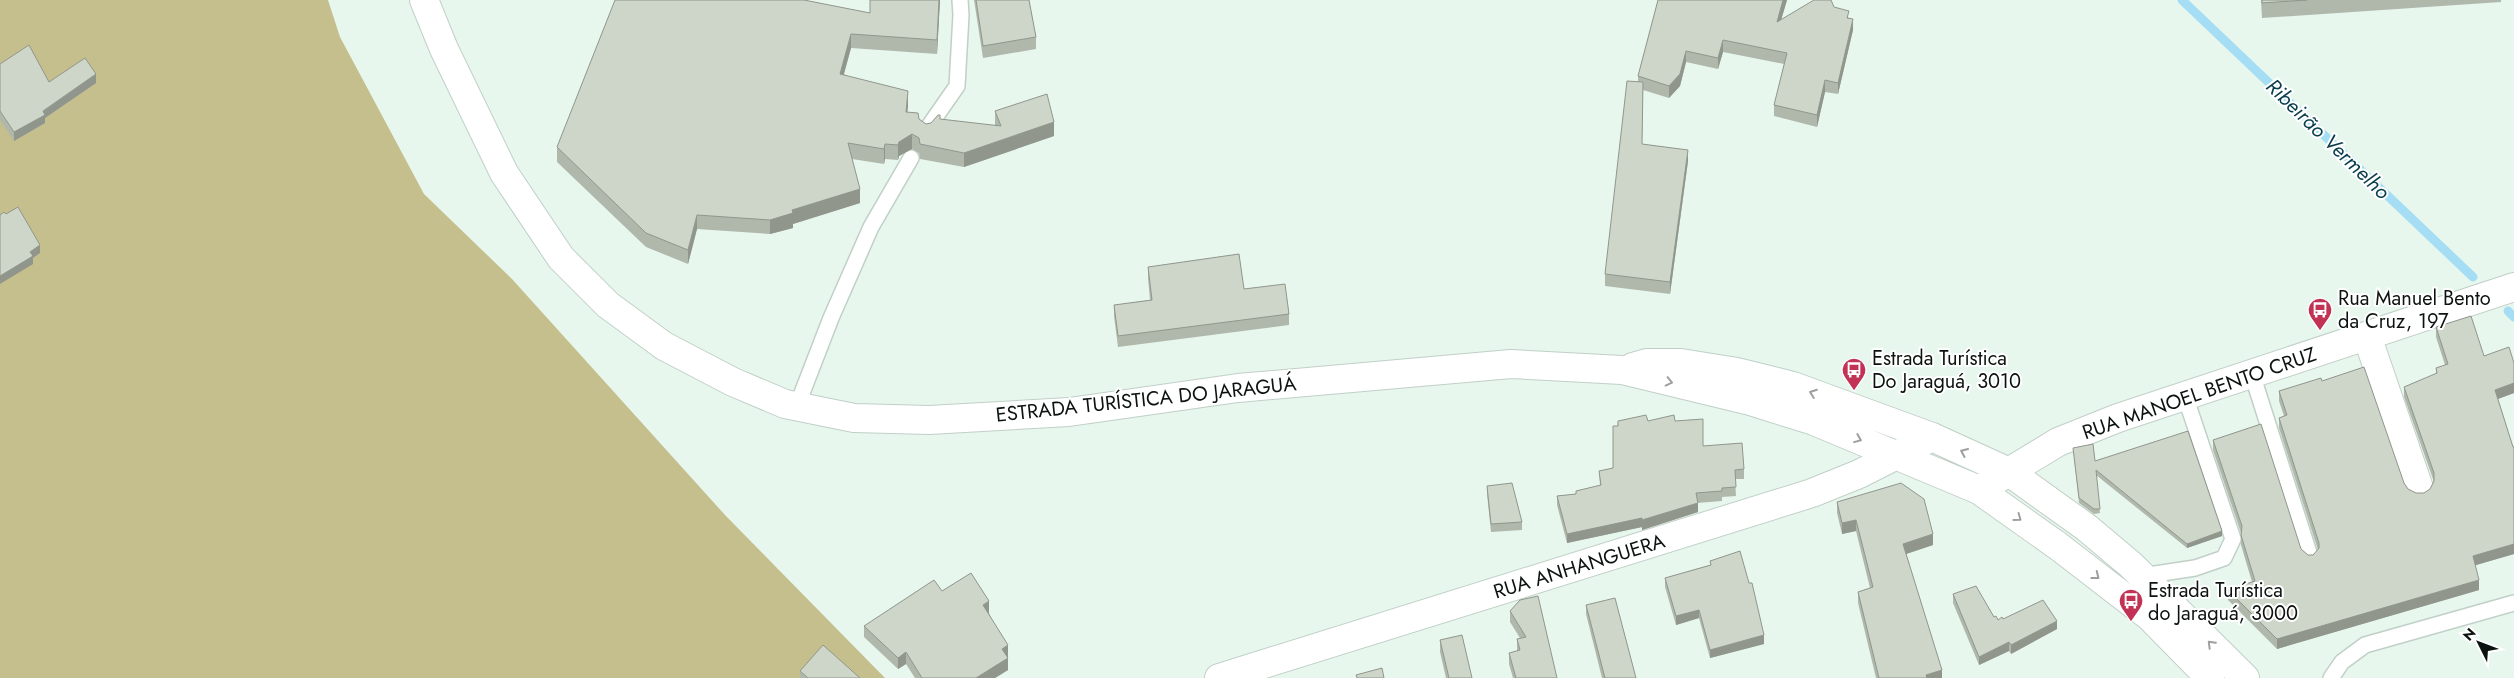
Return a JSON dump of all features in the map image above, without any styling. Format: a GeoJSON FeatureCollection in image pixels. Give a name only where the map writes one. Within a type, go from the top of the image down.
{"type":"FeatureCollection","features":[{"type":"Feature","properties":{"kind":"main road","name":"ESTRADA TURÍSTICA DO JARAGUÁ"},"geometry":{"type":"LineString","coordinates":[[424,0],[444,48],[504,173],[561,258],[608,305],[664,346],[733,382],[785,404],[854,418],[929,420],[1069,412],[1238,388],[1511,364],[1622,370],[1750,401],[1814,421],[1900,455],[1979,490],[2058,546],[2150,618],[2210,678]]}},
{"type":"Feature","properties":{"kind":"main road","name":"RUA MANOEL BENTO CRUZ"},"geometry":{"type":"LineString","coordinates":[[1979,490],[2058,442],[2118,418],[2514,287]]}},
{"type":"Feature","properties":{"kind":"main road"},"geometry":{"type":"LineString","coordinates":[[2367,336],[2419,488]]}},
{"type":"Feature","properties":{"kind":"main road","name":"ESTRADA TURÍSTICA DO JARAGUÁ"},"geometry":{"type":"LineString","coordinates":[[1622,370],[1647,363],[1680,363],[1737,372],[1793,386],[1932,437],[2009,472],[2087,528],[2142,576],[2245,678]]}},
{"type":"Feature","properties":{"kind":"main road","name":"RUA ANHANGUERA"},"geometry":{"type":"LineString","coordinates":[[1219,678],[1812,493],[1900,455],[1932,437]]}},
{"type":"Feature","properties":{"kind":"lane"},"geometry":{"type":"LineString","coordinates":[[927,128],[957,86],[961,15],[960,0]]}},
{"type":"Feature","properties":{"kind":"lane"},"geometry":{"type":"LineString","coordinates":[[797,406],[831,318],[871,227],[911,158]]}},
{"type":"Feature","properties":{"kind":"lane"},"geometry":{"type":"LineString","coordinates":[[2252,374],[2310,556]]}},
{"type":"Feature","properties":{"kind":"lane"},"geometry":{"type":"LineString","coordinates":[[2142,576],[2195,568],[2224,558],[2233,539],[2185,396]]}},
{"type":"Feature","properties":{"kind":"lane"},"geometry":{"type":"LineString","coordinates":[[2331,678],[2342,662],[2365,645],[2514,603]]}},
{"type":"Feature","properties":{"kind":"shaded area"},"geometry":{"type":"Polygon","coordinates":[[[0,0],[328,0],[340,37],[424,194],[512,279],[725,515],[885,678],[0,678],[0,0]]]}},
{"type":"Feature","properties":{"kind":"building"},"geometry":{"type":"Polygon","coordinates":[[[615,0],[804,0],[870,13],[870,0],[939,0],[937,40],[851,34],[840,74],[908,91],[906,112],[918,113],[919,119],[926,124],[931,123],[940,115],[940,119],[1001,126],[995,111],[1047,94],[1054,122],[964,153],[920,144],[919,138],[912,134],[899,142],[898,145],[885,144],[884,149],[848,143],[860,189],[792,210],[793,213],[770,220],[697,215],[688,250],[646,233],[557,147],[615,0]]]}},
{"type":"Feature","properties":{"kind":"building"},"geometry":{"type":"Polygon","coordinates":[[[976,0],[1029,0],[1036,37],[983,46],[976,0]]]}},
{"type":"Feature","properties":{"kind":"building"},"geometry":{"type":"Polygon","coordinates":[[[1658,0],[1783,0],[1777,22],[1814,0],[1831,0],[1834,7],[1849,11],[1847,18],[1853,19],[1838,83],[1825,80],[1817,115],[1774,105],[1787,53],[1723,40],[1718,58],[1686,51],[1680,74],[1669,86],[1638,76],[1658,0]]]}},
{"type":"Feature","properties":{"kind":"building"},"geometry":{"type":"Polygon","coordinates":[[[2262,0],[2307,0],[2262,3],[2262,0]]]}},
{"type":"Feature","properties":{"kind":"building"},"geometry":{"type":"Polygon","coordinates":[[[29,45],[49,82],[85,58],[96,74],[43,111],[45,115],[14,132],[0,111],[0,64],[29,45]]]}},
{"type":"Feature","properties":{"kind":"building"},"geometry":{"type":"Polygon","coordinates":[[[1627,81],[1643,82],[1642,144],[1688,150],[1670,282],[1605,274],[1627,81]]]}},
{"type":"Feature","properties":{"kind":"building"},"geometry":{"type":"Polygon","coordinates":[[[18,207],[40,245],[30,252],[33,256],[0,276],[0,215],[4,212],[6,214],[18,207]]]}},
{"type":"Feature","properties":{"kind":"building"},"geometry":{"type":"Polygon","coordinates":[[[1239,254],[1244,289],[1285,284],[1289,314],[1118,336],[1114,305],[1152,300],[1148,267],[1239,254]]]}},
{"type":"Feature","properties":{"kind":"building"},"geometry":{"type":"Polygon","coordinates":[[[2471,316],[2484,356],[2509,347],[2514,363],[2514,383],[2495,390],[2514,447],[2514,544],[2473,556],[2479,580],[2277,639],[2228,590],[2255,581],[2241,535],[2242,526],[2213,440],[2261,424],[2301,549],[2308,555],[2313,555],[2319,548],[2319,543],[2279,418],[2287,415],[2279,391],[2321,378],[2322,381],[2364,367],[2404,483],[2408,489],[2416,493],[2424,493],[2430,489],[2434,481],[2434,473],[2404,387],[2437,373],[2436,368],[2448,364],[2436,327],[2471,316]]]}},
{"type":"Feature","properties":{"kind":"building"},"geometry":{"type":"Polygon","coordinates":[[[1646,415],[1648,421],[1674,415],[1675,421],[1703,419],[1703,446],[1742,443],[1744,469],[1735,470],[1736,487],[1722,488],[1722,491],[1696,493],[1698,503],[1642,520],[1642,518],[1567,534],[1557,496],[1576,494],[1576,491],[1601,485],[1599,471],[1613,468],[1613,426],[1618,426],[1618,421],[1646,415]]]}},
{"type":"Feature","properties":{"kind":"building"},"geometry":{"type":"Polygon","coordinates":[[[2188,431],[2222,531],[2187,544],[2096,470],[2100,509],[2094,509],[2079,498],[2073,448],[2093,444],[2095,461],[2188,431]]]}},
{"type":"Feature","properties":{"kind":"building"},"geometry":{"type":"Polygon","coordinates":[[[1512,483],[1522,522],[1491,524],[1487,486],[1512,483]]]}},
{"type":"Feature","properties":{"kind":"building"},"geometry":{"type":"Polygon","coordinates":[[[1901,483],[1924,499],[1933,534],[1903,544],[1942,670],[1926,675],[1927,678],[1879,678],[1858,592],[1873,587],[1856,520],[1842,523],[1837,502],[1901,483]]]}},
{"type":"Feature","properties":{"kind":"building"},"geometry":{"type":"Polygon","coordinates":[[[1740,551],[1749,583],[1752,583],[1764,635],[1710,650],[1699,610],[1676,616],[1665,578],[1711,565],[1710,561],[1740,551]]]}},
{"type":"Feature","properties":{"kind":"building"},"geometry":{"type":"Polygon","coordinates":[[[971,573],[989,601],[983,605],[1008,645],[1002,649],[1008,658],[976,678],[922,678],[906,652],[898,658],[864,626],[934,580],[942,591],[971,573]]]}},
{"type":"Feature","properties":{"kind":"building"},"geometry":{"type":"Polygon","coordinates":[[[1976,586],[1994,617],[1996,616],[1998,620],[2043,600],[2057,621],[2011,645],[2009,642],[1979,657],[1953,594],[1976,586]]]}},
{"type":"Feature","properties":{"kind":"building"},"geometry":{"type":"Polygon","coordinates":[[[1538,596],[1557,678],[1516,678],[1509,653],[1520,650],[1517,639],[1526,637],[1510,611],[1520,600],[1538,596]]]}},
{"type":"Feature","properties":{"kind":"building"},"geometry":{"type":"Polygon","coordinates":[[[1615,598],[1636,678],[1605,678],[1586,605],[1615,598]]]}},
{"type":"Feature","properties":{"kind":"building"},"geometry":{"type":"Polygon","coordinates":[[[1462,635],[1472,678],[1449,678],[1440,640],[1462,635]]]}},
{"type":"Feature","properties":{"kind":"building"},"geometry":{"type":"Polygon","coordinates":[[[823,645],[860,678],[808,678],[800,671],[823,645]]]}},
{"type":"Feature","properties":{"kind":"building"},"geometry":{"type":"Polygon","coordinates":[[[1382,668],[1384,678],[1357,678],[1356,675],[1382,668]]]}},
{"type":"Feature","properties":{"kind":"waterway","name":"Ribeirão Vermelho"},"geometry":{"type":"LineString","coordinates":[[2182,0],[2473,277]]}},
{"type":"Feature","properties":{"kind":"waterway","name":"Ribeirão Vermelho"},"geometry":{"type":"LineString","coordinates":[[2508,311],[2514,317]]}},
{"type":"Feature","properties":{"kind":"place","name":"Rua Manuel Bento da Cruz, 197"},"geometry":{"type":"Point","coordinates":[2320,331]}},
{"type":"Feature","properties":{"kind":"place","name":"Estrada Turística Do Jaraguá, 3010"},"geometry":{"type":"Point","coordinates":[1854,391]}},
{"type":"Feature","properties":{"kind":"place","name":"Estrada Turística do Jaraguá, 3000"},"geometry":{"type":"Point","coordinates":[2131,622]}}]}
